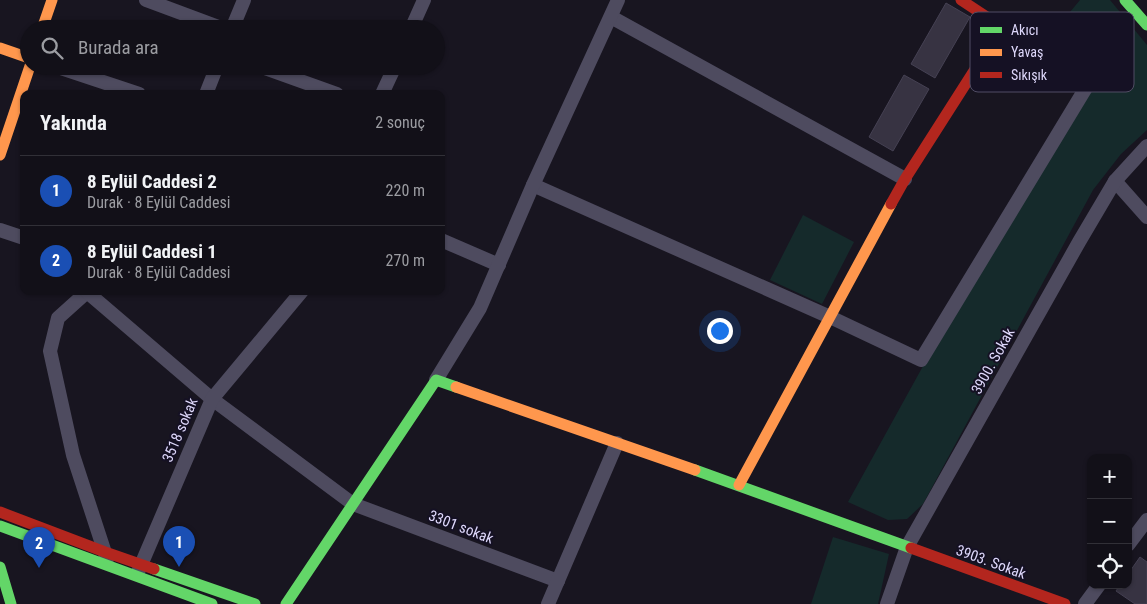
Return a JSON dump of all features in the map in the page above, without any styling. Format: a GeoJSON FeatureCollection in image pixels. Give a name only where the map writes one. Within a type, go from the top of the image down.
{"type":"FeatureCollection","features":[{"type":"Feature","properties":{"kind":"street"},"geometry":{"type":"LineString","coordinates":[[45,20],[52,0]]}},
{"type":"Feature","properties":{"kind":"street"},"geometry":{"type":"LineString","coordinates":[[146,0],[200,20]]}},
{"type":"Feature","properties":{"kind":"street"},"geometry":{"type":"LineString","coordinates":[[236,20],[244,0]]}},
{"type":"Feature","properties":{"kind":"street"},"geometry":{"type":"LineString","coordinates":[[415,20],[424,0]]}},
{"type":"Feature","properties":{"kind":"street"},"geometry":{"type":"LineString","coordinates":[[286,604],[436,380],[480,308],[533,185],[618,0]]}},
{"type":"Feature","properties":{"kind":"street"},"geometry":{"type":"LineString","coordinates":[[961,0],[979,12]]}},
{"type":"Feature","properties":{"kind":"street"},"geometry":{"type":"LineString","coordinates":[[1125,0],[1147,25]]}},
{"type":"Feature","properties":{"kind":"street"},"geometry":{"type":"LineString","coordinates":[[610,18],[905,179]]}},
{"type":"Feature","properties":{"kind":"street"},"geometry":{"type":"LineString","coordinates":[[0,48],[20,55]]}},
{"type":"Feature","properties":{"kind":"street"},"geometry":{"type":"LineString","coordinates":[[22,90],[27,75]]}},
{"type":"Feature","properties":{"kind":"street"},"geometry":{"type":"LineString","coordinates":[[82,75],[127,90]]}},
{"type":"Feature","properties":{"kind":"street"},"geometry":{"type":"LineString","coordinates":[[208,90],[213,75]]}},
{"type":"Feature","properties":{"kind":"street"},"geometry":{"type":"LineString","coordinates":[[284,75],[326,90]]}},
{"type":"Feature","properties":{"kind":"street"},"geometry":{"type":"LineString","coordinates":[[384,90],[390,75]]}},
{"type":"Feature","properties":{"kind":"street"},"geometry":{"type":"LineString","coordinates":[[739,485],[905,179],[970,77]]}},
{"type":"Feature","properties":{"kind":"street"},"geometry":{"type":"LineString","coordinates":[[533,185],[830,317],[921,360],[1083,92]]}},
{"type":"Feature","properties":{"kind":"street"},"geometry":{"type":"LineString","coordinates":[[0,156],[20,96]]}},
{"type":"Feature","properties":{"kind":"street","name":"3900. Sokak"},"geometry":{"type":"LineString","coordinates":[[888,604],[907,547],[1069,259],[1115,181],[1147,146]]}},
{"type":"Feature","properties":{"kind":"street"},"geometry":{"type":"LineString","coordinates":[[1115,181],[1147,217]]}},
{"type":"Feature","properties":{"kind":"street"},"geometry":{"type":"LineString","coordinates":[[0,230],[20,237]]}},
{"type":"Feature","properties":{"kind":"street"},"geometry":{"type":"LineString","coordinates":[[445,242],[498,264]]}},
{"type":"Feature","properties":{"kind":"street"},"geometry":{"type":"LineString","coordinates":[[85,295],[58,318],[50,350],[72,455],[109,567]]}},
{"type":"Feature","properties":{"kind":"street","name":"3301 sokak"},"geometry":{"type":"LineString","coordinates":[[91,295],[212,399],[353,504],[558,581]]}},
{"type":"Feature","properties":{"kind":"street","name":"3518 sokak"},"geometry":{"type":"LineString","coordinates":[[138,571],[212,399],[299,295]]}},
{"type":"Feature","properties":{"kind":"street","name":"3903. Sokak"},"geometry":{"type":"LineString","coordinates":[[436,380],[739,485],[1065,604]]}},
{"type":"Feature","properties":{"kind":"street"},"geometry":{"type":"LineString","coordinates":[[548,604],[617,442]]}},
{"type":"Feature","properties":{"kind":"street"},"geometry":{"type":"LineString","coordinates":[[0,512],[105,552],[196,601],[212,604]]}},
{"type":"Feature","properties":{"kind":"street"},"geometry":{"type":"LineString","coordinates":[[1129,544],[1147,520]]}},
{"type":"Feature","properties":{"kind":"street"},"geometry":{"type":"LineString","coordinates":[[0,526],[109,567],[190,582],[255,604]]}},
{"type":"Feature","properties":{"kind":"street"},"geometry":{"type":"LineString","coordinates":[[0,567],[11,604]]}},
{"type":"Feature","properties":{"kind":"street"},"geometry":{"type":"LineString","coordinates":[[190,582],[196,601]]}},
{"type":"Feature","properties":{"kind":"street"},"geometry":{"type":"LineString","coordinates":[[1085,604],[1096,589]]}},
{"type":"Feature","properties":{"kind":"green space"},"geometry":{"type":"Polygon","coordinates":[[[1080,0],[1110,0],[1120,12],[1070,12],[1080,0]]]}},
{"type":"Feature","properties":{"kind":"green space"},"geometry":{"type":"Polygon","coordinates":[[[1134,29],[1147,45],[1147,130],[1121,154],[1093,190],[923,504],[907,519],[888,520],[848,502],[928,357],[1089,92],[1134,92],[1134,29]]]}},
{"type":"Feature","properties":{"kind":"green space"},"geometry":{"type":"Polygon","coordinates":[[[803,215],[854,242],[822,304],[770,280],[803,215]]]}},
{"type":"Feature","properties":{"kind":"green space"},"geometry":{"type":"Polygon","coordinates":[[[833,537],[889,554],[878,604],[811,604],[833,537]]]}},
{"type":"Feature","properties":{"kind":"building"},"geometry":{"type":"Polygon","coordinates":[[[946,3],[970,17],[935,78],[911,64],[946,3]]]}},
{"type":"Feature","properties":{"kind":"building"},"geometry":{"type":"Polygon","coordinates":[[[904,75],[929,89],[893,151],[869,137],[904,75]]]}},
{"type":"Feature","properties":{"kind":"building"},"geometry":{"type":"Polygon","coordinates":[[[1140,557],[1147,562],[1147,604],[1135,604],[1116,591],[1117,589],[1132,589],[1132,568],[1140,557]]]}},
{"type":"Feature","properties":{"kind":"traffic: fast"},"geometry":{"type":"LineString","coordinates":[[1125,0],[1147,25]]}},
{"type":"Feature","properties":{"kind":"traffic: fast"},"geometry":{"type":"LineString","coordinates":[[286,604],[436,380],[456,387]]}},
{"type":"Feature","properties":{"kind":"traffic: fast"},"geometry":{"type":"LineString","coordinates":[[695,470],[911,548]]}},
{"type":"Feature","properties":{"kind":"traffic: fast"},"geometry":{"type":"LineString","coordinates":[[0,526],[212,604]]}},
{"type":"Feature","properties":{"kind":"traffic: fast"},"geometry":{"type":"LineString","coordinates":[[0,567],[11,604]]}},
{"type":"Feature","properties":{"kind":"traffic: fast"},"geometry":{"type":"LineString","coordinates":[[154,569],[255,604]]}},
{"type":"Feature","properties":{"kind":"traffic: slow"},"geometry":{"type":"LineString","coordinates":[[45,20],[52,0]]}},
{"type":"Feature","properties":{"kind":"traffic: slow"},"geometry":{"type":"LineString","coordinates":[[0,48],[20,55]]}},
{"type":"Feature","properties":{"kind":"traffic: slow"},"geometry":{"type":"LineString","coordinates":[[22,90],[27,75]]}},
{"type":"Feature","properties":{"kind":"traffic: slow"},"geometry":{"type":"LineString","coordinates":[[0,155],[20,96]]}},
{"type":"Feature","properties":{"kind":"traffic: slow"},"geometry":{"type":"LineString","coordinates":[[739,485],[891,204]]}},
{"type":"Feature","properties":{"kind":"traffic: slow"},"geometry":{"type":"LineString","coordinates":[[456,387],[695,470]]}},
{"type":"Feature","properties":{"kind":"traffic: jam"},"geometry":{"type":"LineString","coordinates":[[961,0],[979,12]]}},
{"type":"Feature","properties":{"kind":"traffic: jam"},"geometry":{"type":"LineString","coordinates":[[891,204],[970,77]]}},
{"type":"Feature","properties":{"kind":"traffic: jam"},"geometry":{"type":"LineString","coordinates":[[0,512],[154,569]]}},
{"type":"Feature","properties":{"kind":"traffic: jam"},"geometry":{"type":"LineString","coordinates":[[911,548],[1065,604]]}},
{"type":"Feature","properties":{"kind":"place","name":"8 Eylül Caddesi 2"},"geometry":{"type":"Point","coordinates":[179,567]}},
{"type":"Feature","properties":{"kind":"place","name":"8 Eylül Caddesi 1"},"geometry":{"type":"Point","coordinates":[39,568]}}]}
